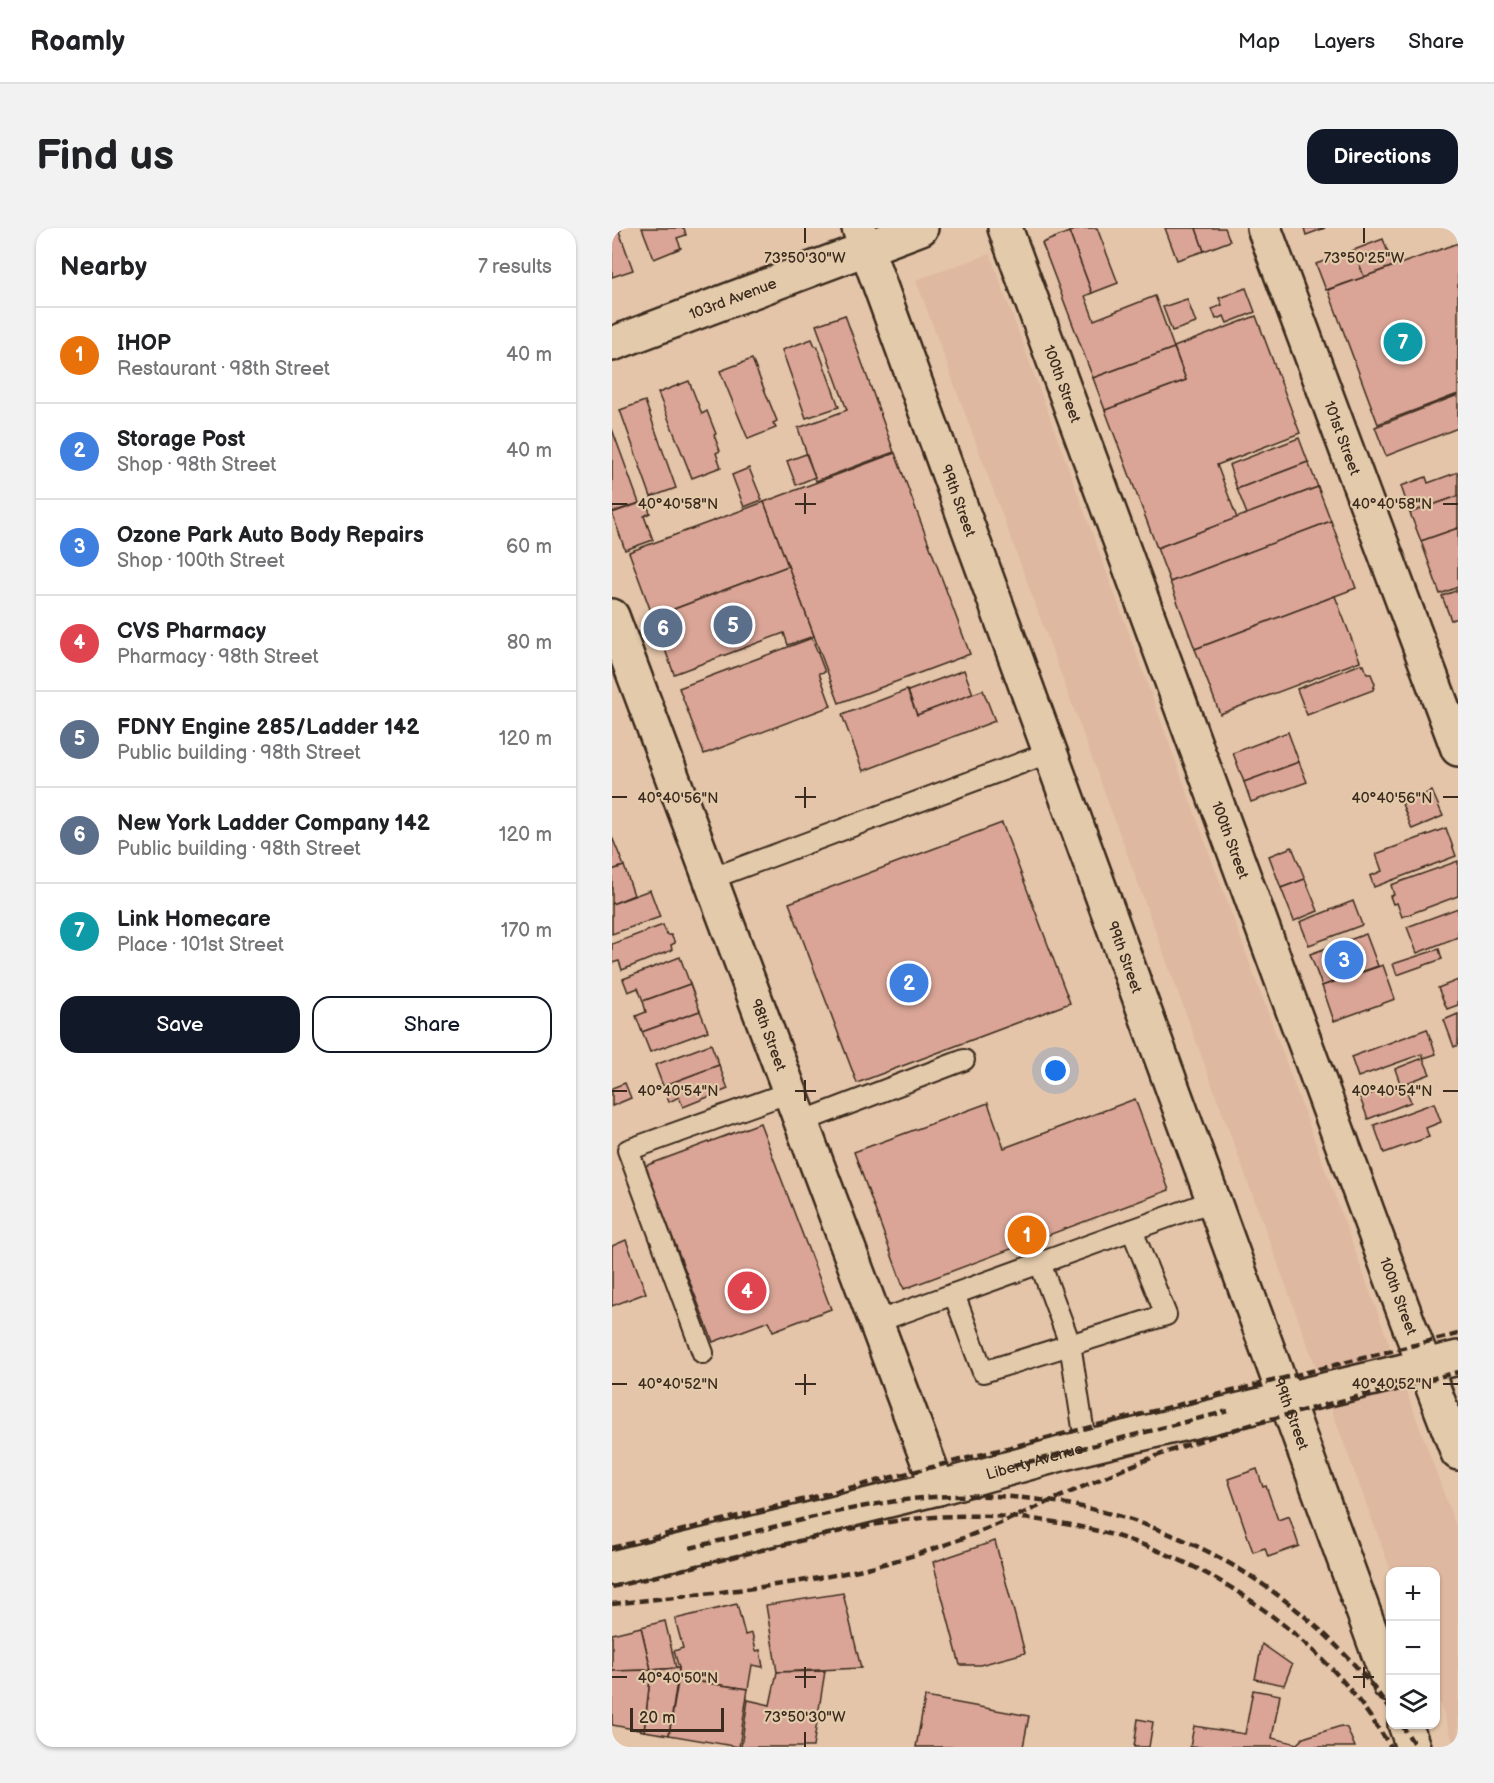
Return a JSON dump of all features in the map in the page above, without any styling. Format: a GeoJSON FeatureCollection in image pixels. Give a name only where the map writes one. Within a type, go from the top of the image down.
{"type":"FeatureCollection","features":[{"type":"Feature","properties":{"kind":"street","name":"103rd Avenue"},"geometry":{"type":"LineString","coordinates":[[612,344],[863,238],[921,228]]}},
{"type":"Feature","properties":{"kind":"street","name":"100th Street"},"geometry":{"type":"LineString","coordinates":[[1005,228],[1458,1453]]}},
{"type":"Feature","properties":{"kind":"street","name":"101st Street"},"geometry":{"type":"LineString","coordinates":[[1264,228],[1458,749]]}},
{"type":"Feature","properties":{"kind":"street","name":"99th Street"},"geometry":{"type":"LineString","coordinates":[[863,238],[1386,1675]]}},
{"type":"Feature","properties":{"kind":"street","name":"98th Street"},"geometry":{"type":"LineString","coordinates":[[612,616],[938,1488]]}},
{"type":"Feature","properties":{"kind":"street","name":"Liberty Avenue"},"geometry":{"type":"LineString","coordinates":[[612,1568],[938,1488],[1086,1448],[1458,1358]]}},
{"type":"Feature","properties":{"kind":"street"},"geometry":{"type":"LineString","coordinates":[[1406,1729],[1413,1747]]}},
{"type":"Feature","properties":{"kind":"lane"},"geometry":{"type":"LineString","coordinates":[[710,879],[1051,752]]}},
{"type":"Feature","properties":{"kind":"lane"},"geometry":{"type":"LineString","coordinates":[[703,1353],[628,1150],[796,1107],[964,1060]]}},
{"type":"Feature","properties":{"kind":"lane"},"geometry":{"type":"LineString","coordinates":[[876,1322],[1215,1200]]}},
{"type":"Feature","properties":{"kind":"lane"},"geometry":{"type":"LineString","coordinates":[[954,1294],[983,1372],[1166,1315],[1132,1230]]}},
{"type":"Feature","properties":{"kind":"lane"},"geometry":{"type":"LineString","coordinates":[[1040,1263],[1070,1344],[1086,1448]]}},
{"type":"Feature","properties":{"kind":"shaded area"},"geometry":{"type":"Polygon","coordinates":[[[990,254],[1458,1532],[1458,1747],[1455,1747],[1440,1704],[1440,1567],[1390,1567],[916,280],[990,254]]]}},
{"type":"Feature","properties":{"kind":"building"},"geometry":{"type":"Polygon","coordinates":[[[612,228],[621,230],[619,231],[633,270],[612,277],[612,228]]]}},
{"type":"Feature","properties":{"kind":"building"},"geometry":{"type":"Polygon","coordinates":[[[642,228],[684,228],[686,235],[677,238],[681,248],[654,259],[642,228]]]}},
{"type":"Feature","properties":{"kind":"building"},"geometry":{"type":"Polygon","coordinates":[[[1081,228],[1097,228],[1118,283],[1092,293],[1069,232],[1081,228]]]}},
{"type":"Feature","properties":{"kind":"building"},"geometry":{"type":"Polygon","coordinates":[[[1165,228],[1196,228],[1204,251],[1177,260],[1165,228]]]}},
{"type":"Feature","properties":{"kind":"building"},"geometry":{"type":"Polygon","coordinates":[[[1196,228],[1225,228],[1230,241],[1204,251],[1196,228]]]}},
{"type":"Feature","properties":{"kind":"building"},"geometry":{"type":"Polygon","coordinates":[[[1304,228],[1325,228],[1306,235],[1304,228]]]}},
{"type":"Feature","properties":{"kind":"building"},"geometry":{"type":"Polygon","coordinates":[[[1069,232],[1092,293],[1085,296],[1094,320],[1155,296],[1174,348],[1093,378],[1042,243],[1069,232]]]}},
{"type":"Feature","properties":{"kind":"building"},"geometry":{"type":"Polygon","coordinates":[[[1383,239],[1393,266],[1364,277],[1354,250],[1383,239]]]}},
{"type":"Feature","properties":{"kind":"building"},"geometry":{"type":"Polygon","coordinates":[[[1458,243],[1458,394],[1378,424],[1328,290],[1458,243]]]}},
{"type":"Feature","properties":{"kind":"building"},"geometry":{"type":"Polygon","coordinates":[[[1354,250],[1364,277],[1326,290],[1316,264],[1354,250]]]}},
{"type":"Feature","properties":{"kind":"building"},"geometry":{"type":"Polygon","coordinates":[[[1246,288],[1255,312],[1227,323],[1224,316],[1216,319],[1212,309],[1222,305],[1219,298],[1246,288]]]}},
{"type":"Feature","properties":{"kind":"building"},"geometry":{"type":"Polygon","coordinates":[[[1187,299],[1196,323],[1172,331],[1163,307],[1187,299]]]}},
{"type":"Feature","properties":{"kind":"building"},"geometry":{"type":"Polygon","coordinates":[[[845,315],[894,452],[816,481],[798,428],[847,410],[816,325],[845,315]]]}},
{"type":"Feature","properties":{"kind":"building"},"geometry":{"type":"Polygon","coordinates":[[[1256,316],[1300,433],[1217,465],[1237,518],[1157,548],[1105,410],[1186,380],[1174,347],[1256,316]]]}},
{"type":"Feature","properties":{"kind":"building"},"geometry":{"type":"Polygon","coordinates":[[[812,339],[817,346],[839,407],[806,418],[782,350],[812,339]]]}},
{"type":"Feature","properties":{"kind":"building"},"geometry":{"type":"Polygon","coordinates":[[[1174,348],[1186,380],[1105,410],[1093,378],[1174,348]]]}},
{"type":"Feature","properties":{"kind":"building"},"geometry":{"type":"Polygon","coordinates":[[[752,359],[777,421],[773,423],[776,428],[748,439],[720,371],[752,359]]]}},
{"type":"Feature","properties":{"kind":"building"},"geometry":{"type":"Polygon","coordinates":[[[689,381],[702,414],[707,411],[716,434],[714,435],[720,451],[716,453],[721,467],[692,478],[658,393],[689,381]]]}},
{"type":"Feature","properties":{"kind":"building"},"geometry":{"type":"Polygon","coordinates":[[[1458,395],[1458,428],[1386,456],[1375,427],[1458,395]]]}},
{"type":"Feature","properties":{"kind":"building"},"geometry":{"type":"Polygon","coordinates":[[[645,401],[676,488],[651,497],[620,410],[645,401]]]}},
{"type":"Feature","properties":{"kind":"building"},"geometry":{"type":"Polygon","coordinates":[[[612,429],[639,503],[613,512],[612,509],[612,429]]]}},
{"type":"Feature","properties":{"kind":"building"},"geometry":{"type":"Polygon","coordinates":[[[1299,438],[1308,462],[1237,489],[1229,465],[1299,438]]]}},
{"type":"Feature","properties":{"kind":"building"},"geometry":{"type":"Polygon","coordinates":[[[895,453],[970,654],[839,703],[764,502],[895,453]]]}},
{"type":"Feature","properties":{"kind":"building"},"geometry":{"type":"Polygon","coordinates":[[[806,454],[815,477],[796,485],[787,461],[806,454]]]}},
{"type":"Feature","properties":{"kind":"building"},"geometry":{"type":"Polygon","coordinates":[[[1308,462],[1318,487],[1247,514],[1237,489],[1308,462]]]}},
{"type":"Feature","properties":{"kind":"building"},"geometry":{"type":"Polygon","coordinates":[[[749,468],[762,500],[744,507],[732,475],[749,468]]]}},
{"type":"Feature","properties":{"kind":"building"},"geometry":{"type":"Polygon","coordinates":[[[1458,472],[1458,496],[1410,513],[1401,486],[1426,477],[1428,483],[1458,472]]]}},
{"type":"Feature","properties":{"kind":"building"},"geometry":{"type":"Polygon","coordinates":[[[1318,487],[1331,521],[1170,582],[1157,548],[1318,487]]]}},
{"type":"Feature","properties":{"kind":"building"},"geometry":{"type":"Polygon","coordinates":[[[1458,496],[1458,528],[1421,541],[1410,513],[1458,496]]]}},
{"type":"Feature","properties":{"kind":"building"},"geometry":{"type":"Polygon","coordinates":[[[646,501],[650,513],[644,516],[653,540],[625,550],[612,513],[646,501]]]}},
{"type":"Feature","properties":{"kind":"building"},"geometry":{"type":"Polygon","coordinates":[[[764,502],[788,566],[653,617],[629,552],[764,502]]]}},
{"type":"Feature","properties":{"kind":"building"},"geometry":{"type":"Polygon","coordinates":[[[1331,521],[1356,588],[1195,649],[1170,582],[1331,521]]]}},
{"type":"Feature","properties":{"kind":"building"},"geometry":{"type":"Polygon","coordinates":[[[1458,528],[1458,587],[1440,594],[1421,541],[1458,528]]]}},
{"type":"Feature","properties":{"kind":"building"},"geometry":{"type":"Polygon","coordinates":[[[788,566],[814,636],[788,645],[784,633],[674,674],[653,617],[788,566]]]}},
{"type":"Feature","properties":{"kind":"building"},"geometry":{"type":"Polygon","coordinates":[[[1458,590],[1458,618],[1451,620],[1442,596],[1458,590]]]}},
{"type":"Feature","properties":{"kind":"building"},"geometry":{"type":"Polygon","coordinates":[[[1335,596],[1360,661],[1220,714],[1195,649],[1335,596]]]}},
{"type":"Feature","properties":{"kind":"building"},"geometry":{"type":"Polygon","coordinates":[[[812,638],[825,672],[819,673],[831,706],[704,754],[679,688],[812,638]]]}},
{"type":"Feature","properties":{"kind":"building"},"geometry":{"type":"Polygon","coordinates":[[[1361,664],[1364,665],[1367,674],[1371,674],[1375,684],[1373,690],[1307,715],[1297,689],[1361,664]]]}},
{"type":"Feature","properties":{"kind":"building"},"geometry":{"type":"Polygon","coordinates":[[[964,670],[973,694],[917,715],[908,691],[964,670]]]}},
{"type":"Feature","properties":{"kind":"building"},"geometry":{"type":"Polygon","coordinates":[[[907,690],[917,715],[983,690],[995,721],[863,771],[842,715],[907,690]]]}},
{"type":"Feature","properties":{"kind":"building"},"geometry":{"type":"Polygon","coordinates":[[[1288,732],[1299,762],[1244,782],[1233,753],[1288,732]]]}},
{"type":"Feature","properties":{"kind":"building"},"geometry":{"type":"Polygon","coordinates":[[[1299,762],[1307,782],[1251,802],[1244,782],[1299,762]]]}},
{"type":"Feature","properties":{"kind":"building"},"geometry":{"type":"Polygon","coordinates":[[[1432,791],[1443,816],[1412,829],[1402,804],[1432,791]]]}},
{"type":"Feature","properties":{"kind":"building"},"geometry":{"type":"Polygon","coordinates":[[[1002,823],[1070,1003],[857,1083],[789,903],[1002,823]]]}},
{"type":"Feature","properties":{"kind":"building"},"geometry":{"type":"Polygon","coordinates":[[[1446,828],[1456,856],[1374,887],[1370,876],[1382,871],[1376,854],[1446,828]]]}},
{"type":"Feature","properties":{"kind":"building"},"geometry":{"type":"Polygon","coordinates":[[[612,837],[624,866],[612,870],[612,837]]]}},
{"type":"Feature","properties":{"kind":"building"},"geometry":{"type":"Polygon","coordinates":[[[1292,847],[1305,879],[1281,888],[1269,856],[1292,847]]]}},
{"type":"Feature","properties":{"kind":"building"},"geometry":{"type":"Polygon","coordinates":[[[1458,861],[1458,896],[1402,917],[1397,903],[1393,904],[1390,896],[1394,895],[1391,885],[1458,861]]]}},
{"type":"Feature","properties":{"kind":"building"},"geometry":{"type":"Polygon","coordinates":[[[624,866],[634,895],[612,904],[612,870],[624,866]]]}},
{"type":"Feature","properties":{"kind":"building"},"geometry":{"type":"Polygon","coordinates":[[[1305,879],[1318,911],[1294,921],[1281,888],[1305,879]]]}},
{"type":"Feature","properties":{"kind":"building"},"geometry":{"type":"Polygon","coordinates":[[[650,890],[660,917],[612,934],[612,904],[650,890]]]}},
{"type":"Feature","properties":{"kind":"building"},"geometry":{"type":"Polygon","coordinates":[[[1353,901],[1362,925],[1309,945],[1300,922],[1353,901]]]}},
{"type":"Feature","properties":{"kind":"building"},"geometry":{"type":"Polygon","coordinates":[[[1458,908],[1458,937],[1417,953],[1407,927],[1458,908]]]}},
{"type":"Feature","properties":{"kind":"building"},"geometry":{"type":"Polygon","coordinates":[[[663,925],[667,935],[671,935],[675,943],[671,945],[672,950],[622,970],[619,961],[612,963],[612,944],[663,925]]]}},
{"type":"Feature","properties":{"kind":"building"},"geometry":{"type":"Polygon","coordinates":[[[1366,934],[1378,966],[1322,986],[1310,954],[1366,934]]]}},
{"type":"Feature","properties":{"kind":"building"},"geometry":{"type":"Polygon","coordinates":[[[1439,949],[1442,959],[1397,975],[1393,964],[1439,949]]]}},
{"type":"Feature","properties":{"kind":"building"},"geometry":{"type":"Polygon","coordinates":[[[680,957],[690,984],[643,1001],[638,988],[628,992],[623,979],[680,957]]]}},
{"type":"Feature","properties":{"kind":"building"},"geometry":{"type":"Polygon","coordinates":[[[1383,965],[1395,999],[1334,1021],[1322,986],[1383,965]]]}},
{"type":"Feature","properties":{"kind":"building"},"geometry":{"type":"Polygon","coordinates":[[[1458,980],[1458,1005],[1447,1009],[1438,988],[1458,980]]]}},
{"type":"Feature","properties":{"kind":"building"},"geometry":{"type":"Polygon","coordinates":[[[690,984],[700,1011],[642,1032],[636,1016],[646,1012],[643,1001],[690,984]]]}},
{"type":"Feature","properties":{"kind":"building"},"geometry":{"type":"Polygon","coordinates":[[[700,1011],[708,1031],[650,1052],[642,1032],[700,1011]]]}},
{"type":"Feature","properties":{"kind":"building"},"geometry":{"type":"Polygon","coordinates":[[[1458,1014],[1458,1045],[1454,1047],[1444,1020],[1458,1014]]]}},
{"type":"Feature","properties":{"kind":"building"},"geometry":{"type":"Polygon","coordinates":[[[1427,1029],[1436,1054],[1424,1058],[1422,1054],[1358,1077],[1351,1057],[1427,1029]]]}},
{"type":"Feature","properties":{"kind":"building"},"geometry":{"type":"Polygon","coordinates":[[[711,1044],[719,1065],[663,1086],[655,1065],[711,1044]]]}},
{"type":"Feature","properties":{"kind":"building"},"geometry":{"type":"Polygon","coordinates":[[[1423,1058],[1430,1074],[1404,1084],[1400,1083],[1395,1069],[1423,1058]]]}},
{"type":"Feature","properties":{"kind":"building"},"geometry":{"type":"Polygon","coordinates":[[[719,1065],[728,1089],[683,1107],[679,1097],[669,1102],[663,1086],[719,1065]]]}},
{"type":"Feature","properties":{"kind":"building"},"geometry":{"type":"Polygon","coordinates":[[[1403,1082],[1411,1102],[1368,1119],[1360,1098],[1403,1082]]]}},
{"type":"Feature","properties":{"kind":"building"},"geometry":{"type":"Polygon","coordinates":[[[625,1083],[631,1098],[612,1106],[612,1088],[625,1083]]]}},
{"type":"Feature","properties":{"kind":"building"},"geometry":{"type":"Polygon","coordinates":[[[1135,1099],[1169,1190],[904,1289],[854,1152],[988,1103],[1004,1148],[1135,1099]]]}},
{"type":"Feature","properties":{"kind":"building"},"geometry":{"type":"Polygon","coordinates":[[[1434,1103],[1441,1122],[1426,1128],[1429,1137],[1384,1153],[1374,1125],[1434,1103]]]}},
{"type":"Feature","properties":{"kind":"building"},"geometry":{"type":"Polygon","coordinates":[[[760,1123],[831,1309],[773,1331],[769,1321],[713,1342],[645,1166],[760,1123]]]}},
{"type":"Feature","properties":{"kind":"building"},"geometry":{"type":"Polygon","coordinates":[[[626,1240],[646,1293],[612,1306],[612,1246],[626,1240]]]}},
{"type":"Feature","properties":{"kind":"building"},"geometry":{"type":"Polygon","coordinates":[[[1257,1469],[1263,1487],[1266,1486],[1278,1520],[1289,1516],[1299,1546],[1268,1557],[1265,1548],[1253,1552],[1228,1479],[1257,1469]]]}},
{"type":"Feature","properties":{"kind":"building"},"geometry":{"type":"Polygon","coordinates":[[[995,1541],[1025,1653],[980,1665],[960,1665],[933,1562],[995,1541]]]}},
{"type":"Feature","properties":{"kind":"building"},"geometry":{"type":"Polygon","coordinates":[[[843,1593],[861,1668],[777,1672],[766,1605],[843,1593]]]}},
{"type":"Feature","properties":{"kind":"building"},"geometry":{"type":"Polygon","coordinates":[[[737,1604],[745,1635],[752,1633],[756,1651],[760,1650],[763,1667],[752,1665],[748,1689],[694,1681],[695,1676],[679,1676],[674,1651],[683,1648],[675,1619],[737,1604]]]}},
{"type":"Feature","properties":{"kind":"building"},"geometry":{"type":"Polygon","coordinates":[[[665,1621],[676,1668],[651,1670],[641,1627],[665,1621]]]}},
{"type":"Feature","properties":{"kind":"building"},"geometry":{"type":"Polygon","coordinates":[[[641,1627],[651,1670],[612,1671],[612,1634],[641,1627]]]}},
{"type":"Feature","properties":{"kind":"building"},"geometry":{"type":"Polygon","coordinates":[[[1262,1644],[1292,1665],[1284,1685],[1255,1679],[1262,1644]]]}},
{"type":"Feature","properties":{"kind":"building"},"geometry":{"type":"Polygon","coordinates":[[[679,1668],[669,1735],[644,1731],[651,1670],[679,1668]]]}},
{"type":"Feature","properties":{"kind":"building"},"geometry":{"type":"Polygon","coordinates":[[[651,1670],[644,1731],[612,1725],[612,1671],[651,1670]]]}},
{"type":"Feature","properties":{"kind":"building"},"geometry":{"type":"Polygon","coordinates":[[[825,1671],[813,1747],[741,1747],[748,1700],[770,1705],[777,1672],[825,1671]]]}},
{"type":"Feature","properties":{"kind":"building"},"geometry":{"type":"Polygon","coordinates":[[[679,1676],[695,1676],[694,1681],[748,1689],[739,1747],[669,1735],[679,1676]]]}},
{"type":"Feature","properties":{"kind":"building"},"geometry":{"type":"Polygon","coordinates":[[[1253,1690],[1280,1695],[1272,1738],[1297,1744],[1303,1738],[1341,1726],[1347,1728],[1355,1747],[1190,1747],[1194,1726],[1245,1734],[1253,1690]]]}},
{"type":"Feature","properties":{"kind":"building"},"geometry":{"type":"Polygon","coordinates":[[[925,1697],[1029,1716],[1023,1747],[916,1747],[925,1697]]]}},
{"type":"Feature","properties":{"kind":"building"},"geometry":{"type":"Polygon","coordinates":[[[1138,1719],[1153,1722],[1149,1747],[1134,1747],[1138,1719]]]}},
{"type":"Feature","properties":{"kind":"railway"},"geometry":{"type":"LineString","coordinates":[[612,1548],[1458,1334]]}},
{"type":"Feature","properties":{"kind":"railway"},"geometry":{"type":"LineString","coordinates":[[612,1604],[768,1586],[884,1564],[989,1528],[1122,1470],[1190,1444],[1290,1414],[1458,1372]]}},
{"type":"Feature","properties":{"kind":"railway"},"geometry":{"type":"LineString","coordinates":[[1013,1466],[1228,1411]]}},
{"type":"Feature","properties":{"kind":"railway"},"geometry":{"type":"LineString","coordinates":[[690,1548],[842,1511],[903,1500],[1001,1496],[1067,1504],[1130,1520],[1190,1543],[1247,1574],[1299,1612],[1347,1657],[1386,1704]]}},
{"type":"Feature","properties":{"kind":"railway"},"geometry":{"type":"LineString","coordinates":[[612,1587],[826,1535],[912,1519],[971,1516],[1028,1519],[1084,1528],[1137,1543],[1188,1564],[1237,1592],[1284,1625],[1337,1674],[1391,1747]]}},
{"type":"Feature","properties":{"kind":"railway"},"geometry":{"type":"LineString","coordinates":[[1404,1729],[1416,1747]]}},
{"type":"Feature","properties":{"kind":"place","name":"Link Homecare"},"geometry":{"type":"Point","coordinates":[1403,342]}},
{"type":"Feature","properties":{"kind":"place","name":"FDNY Engine 285/Ladder 142"},"geometry":{"type":"Point","coordinates":[733,625]}},
{"type":"Feature","properties":{"kind":"place","name":"New York Ladder Company 142"},"geometry":{"type":"Point","coordinates":[663,628]}},
{"type":"Feature","properties":{"kind":"place","name":"Ozone Park Auto Body Repairs"},"geometry":{"type":"Point","coordinates":[1344,960]}},
{"type":"Feature","properties":{"kind":"place","name":"Storage Post"},"geometry":{"type":"Point","coordinates":[909,983]}},
{"type":"Feature","properties":{"kind":"place","name":"IHOP"},"geometry":{"type":"Point","coordinates":[1027,1235]}},
{"type":"Feature","properties":{"kind":"place","name":"CVS Pharmacy"},"geometry":{"type":"Point","coordinates":[747,1291]}}]}
